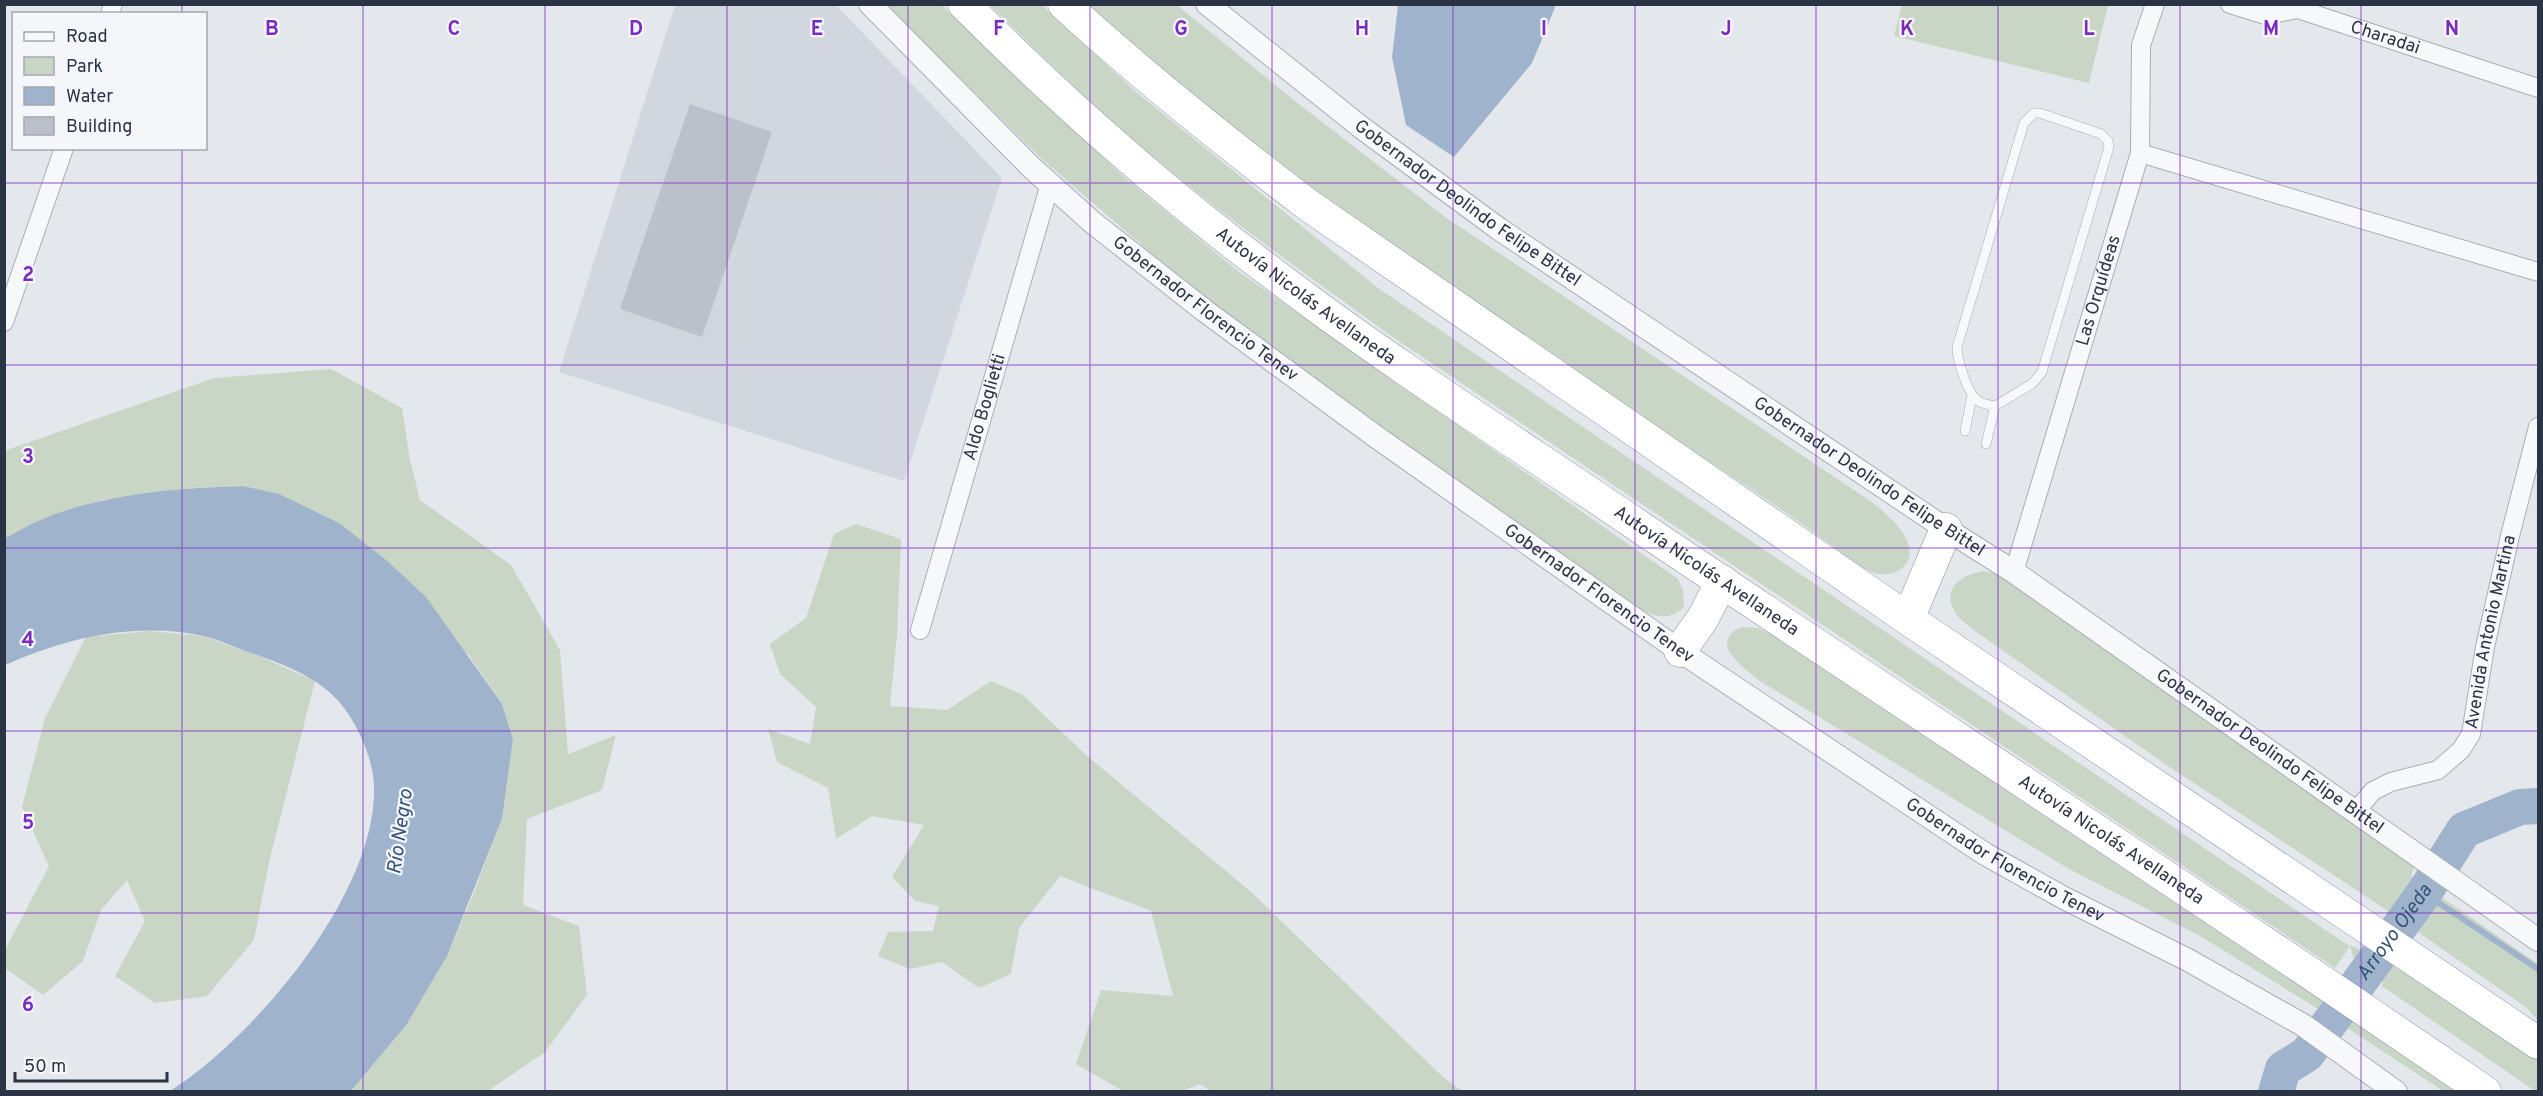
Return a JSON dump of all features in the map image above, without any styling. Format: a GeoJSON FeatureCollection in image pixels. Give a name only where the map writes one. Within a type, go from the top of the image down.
{"type":"FeatureCollection","features":[{"type":"Feature","properties":{"kind":"highway","name":"Autovía Nicolás Avellaneda"},"geometry":{"type":"LineString","coordinates":[[964,4],[1045,82],[1119,148],[1273,275],[1393,359],[1722,581],[2328,984],[2485,1092]]}},
{"type":"Feature","properties":{"kind":"highway"},"geometry":{"type":"LineString","coordinates":[[1064,4],[1160,90],[1308,205],[1908,619],[2538,1043]]}},
{"type":"Feature","properties":{"kind":"highway"},"geometry":{"type":"LineString","coordinates":[[1908,619],[1946,529]]}},
{"type":"Feature","properties":{"kind":"highway"},"geometry":{"type":"LineString","coordinates":[[1680,651],[1703,618],[1722,581]]}},
{"type":"Feature","properties":{"kind":"street","name":"Gobernador Florencio Tenev"},"geometry":{"type":"LineString","coordinates":[[870,4],[1050,184],[1150,269],[1384,443],[1680,651],[1985,854],[2064,898],[2188,960],[2303,1025],[2396,1092]]}},
{"type":"Feature","properties":{"kind":"street","name":"Gobernador Deolindo Felipe Bittel"},"geometry":{"type":"LineString","coordinates":[[1207,4],[1362,128],[1499,229],[1946,529],[2014,572],[2538,940]]}},
{"type":"Feature","properties":{"kind":"street","name":"Las Orquídeas"},"geometry":{"type":"LineString","coordinates":[[2014,572],[2140,153],[2141,45],[2155,4]]}},
{"type":"Feature","properties":{"kind":"street","name":"Charadai"},"geometry":{"type":"LineString","coordinates":[[2230,4],[2265,15],[2298,9],[2538,88]]}},
{"type":"Feature","properties":{"kind":"street"},"geometry":{"type":"LineString","coordinates":[[4,322],[63,150]]}},
{"type":"Feature","properties":{"kind":"street"},"geometry":{"type":"LineString","coordinates":[[2140,153],[2538,272]]}},
{"type":"Feature","properties":{"kind":"street","name":"Aldo Boglietti"},"geometry":{"type":"LineString","coordinates":[[920,630],[1050,184]]}},
{"type":"Feature","properties":{"kind":"street","name":"Avenida Antonio Martina"},"geometry":{"type":"LineString","coordinates":[[2356,811],[2373,791],[2391,783],[2438,770],[2461,750],[2472,734],[2495,603],[2538,427]]}},
{"type":"Feature","properties":{"kind":"lane"},"geometry":{"type":"LineString","coordinates":[[1965,431],[1972,396],[1957,356],[1958,339],[2024,123],[2028,116],[2040,113],[2101,134],[2108,141],[2108,150],[2042,372],[2033,383],[1995,406],[1986,444]]}},
{"type":"Feature","properties":{"kind":"lane"},"geometry":{"type":"LineString","coordinates":[[1972,396],[1980,402],[1995,406]]}},
{"type":"Feature","properties":{"kind":"shaded area"},"geometry":{"type":"Polygon","coordinates":[[[675,5],[836,5],[1002,178],[904,481],[559,372],[675,5]]]}},
{"type":"Feature","properties":{"kind":"green space"},"geometry":{"type":"Polygon","coordinates":[[[1902,4],[2108,5],[2089,83],[1894,36],[1902,4]]]}},
{"type":"Feature","properties":{"kind":"green space"},"geometry":{"type":"Polygon","coordinates":[[[886,5],[942,5],[1125,178],[1239,272],[1678,579],[1683,590],[1684,607],[1666,616],[1657,616],[1638,608],[1612,592],[1242,325],[1166,266],[1043,160],[886,5]]]}},
{"type":"Feature","properties":{"kind":"green space"},"geometry":{"type":"Polygon","coordinates":[[[990,5],[1042,5],[1136,92],[1378,288],[2346,944],[2396,963],[2538,1055],[2538,1091],[2382,986],[2383,982],[2355,964],[2350,946],[2335,968],[1394,338],[1244,229],[1157,160],[1092,103],[990,5]]]}},
{"type":"Feature","properties":{"kind":"green space"},"geometry":{"type":"Polygon","coordinates":[[[1085,5],[1177,5],[1295,101],[1445,217],[1869,500],[1901,531],[1910,551],[1908,560],[1901,569],[1889,574],[1878,574],[1864,569],[1741,482],[1549,359],[1455,295],[1299,182],[1206,109],[1085,5]]]}},
{"type":"Feature","properties":{"kind":"green space"},"geometry":{"type":"Polygon","coordinates":[[[331,369],[402,408],[410,460],[420,500],[511,565],[560,650],[568,754],[616,735],[602,790],[527,819],[523,905],[579,926],[587,995],[545,1052],[488,1091],[351,1091],[407,1024],[447,956],[502,819],[513,739],[502,704],[468,654],[243,486],[192,488],[103,500],[54,515],[5,538],[4,451],[214,378],[331,369]]]}},
{"type":"Feature","properties":{"kind":"green space"},"geometry":{"type":"Polygon","coordinates":[[[856,524],[901,539],[897,635],[890,706],[947,710],[991,681],[1023,695],[1087,756],[1249,890],[1443,1077],[1462,1091],[1212,1092],[1200,1084],[1182,1091],[1123,1091],[1076,1064],[1101,990],[1173,996],[1151,911],[1060,876],[1019,928],[1011,974],[979,988],[942,962],[910,969],[878,956],[888,932],[933,931],[939,906],[915,901],[892,877],[924,825],[872,816],[836,839],[828,788],[777,762],[768,729],[810,744],[816,707],[780,674],[770,644],[806,618],[834,534],[856,524]]]}},
{"type":"Feature","properties":{"kind":"green space"},"geometry":{"type":"Polygon","coordinates":[[[1984,571],[2000,575],[2416,864],[2411,876],[2538,964],[2538,1021],[2527,1008],[2379,905],[2168,766],[1972,629],[1956,614],[1950,595],[1956,583],[1969,575],[1984,571]]]}},
{"type":"Feature","properties":{"kind":"green space"},"geometry":{"type":"Polygon","coordinates":[[[1742,627],[1759,628],[1772,635],[2330,1002],[2328,1005],[2357,1024],[2360,1021],[2457,1091],[2443,1091],[2323,1012],[2200,936],[2069,869],[1760,681],[1738,662],[1728,647],[1727,640],[1732,633],[1742,627]]]}},
{"type":"Feature","properties":{"kind":"green space"},"geometry":{"type":"Polygon","coordinates":[[[149,631],[203,636],[259,656],[315,681],[269,862],[254,940],[207,996],[155,1003],[115,976],[145,921],[127,880],[101,910],[83,961],[43,995],[5,968],[5,950],[49,866],[22,807],[45,718],[86,637],[149,631]]]}},
{"type":"Feature","properties":{"kind":"water"},"geometry":{"type":"Polygon","coordinates":[[[1398,5],[1556,5],[1532,63],[1454,157],[1406,125],[1392,57],[1398,5]]]}},
{"type":"Feature","properties":{"kind":"water","name":"Río Negro"},"geometry":{"type":"Polygon","coordinates":[[[243,486],[279,494],[339,523],[386,560],[426,597],[502,704],[513,739],[502,819],[447,956],[407,1024],[351,1091],[170,1091],[203,1067],[273,999],[305,958],[334,915],[356,870],[370,827],[374,785],[371,764],[363,741],[340,703],[320,685],[283,665],[214,639],[178,632],[152,630],[101,635],[52,647],[5,665],[5,538],[49,516],[101,501],[172,490],[243,486]]]}},
{"type":"Feature","properties":{"kind":"building"},"geometry":{"type":"Polygon","coordinates":[[[690,104],[772,132],[702,337],[620,309],[690,104]]]}},
{"type":"Feature","properties":{"kind":"waterway","name":"Arroyo Ojeda"},"geometry":{"type":"LineString","coordinates":[[2276,1092],[2283,1069],[2307,1054],[2424,893],[2464,830],[2520,807],[2538,806]]}},
{"type":"Feature","properties":{"kind":"waterway"},"geometry":{"type":"LineString","coordinates":[[2424,893],[2538,969]]}}]}
